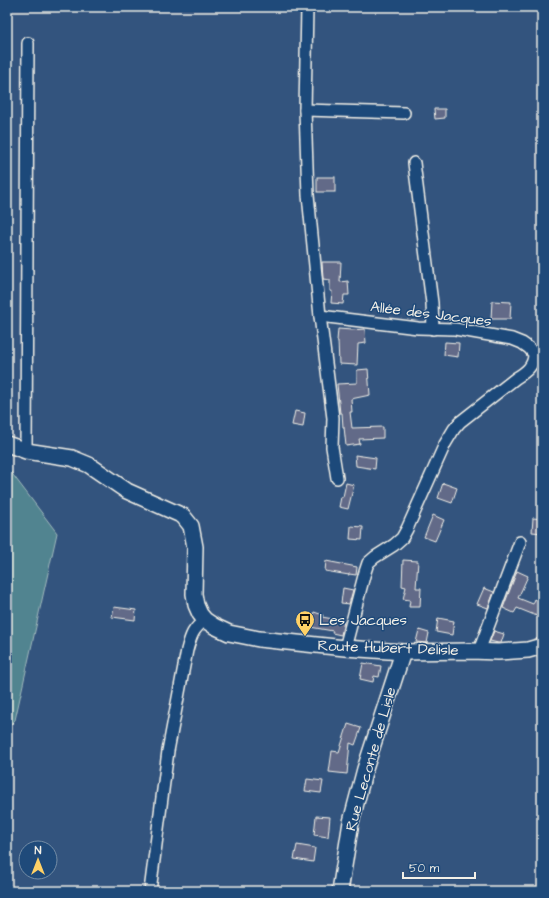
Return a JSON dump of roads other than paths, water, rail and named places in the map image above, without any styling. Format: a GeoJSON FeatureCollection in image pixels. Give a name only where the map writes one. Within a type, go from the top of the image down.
{"type":"FeatureCollection","features":[{"type":"Feature","properties":{"kind":"main road"},"geometry":{"type":"LineString","coordinates":[[7,444],[26,451],[72,458],[89,465],[127,491],[183,516],[191,526],[195,547],[194,594],[196,605],[200,614],[205,620]]}},
{"type":"Feature","properties":{"kind":"main road","name":"Route Hubert Delisle"},"geometry":{"type":"LineString","coordinates":[[205,620],[229,633],[259,639],[345,648],[402,652],[498,652],[528,650],[542,646]]}},
{"type":"Feature","properties":{"kind":"main road","name":"Rue Leconte de Lisle"},"geometry":{"type":"LineString","coordinates":[[340,891],[351,822],[363,777],[402,652]]}},
{"type":"Feature","properties":{"kind":"street"},"geometry":{"type":"LineString","coordinates":[[307,7],[305,110],[308,195],[320,316],[333,418],[332,447],[337,478]]}},
{"type":"Feature","properties":{"kind":"street"},"geometry":{"type":"LineString","coordinates":[[26,451],[28,43]]}},
{"type":"Feature","properties":{"kind":"street"},"geometry":{"type":"LineString","coordinates":[[305,110],[404,113]]}},
{"type":"Feature","properties":{"kind":"street"},"geometry":{"type":"LineString","coordinates":[[414,163],[432,303],[433,329]]}},
{"type":"Feature","properties":{"kind":"street","name":"Allée des Jacques"},"geometry":{"type":"LineString","coordinates":[[320,316],[418,328],[455,329],[512,339],[522,342],[534,354],[534,360],[525,372],[460,422],[450,435],[402,538],[368,563],[345,648]]}},
{"type":"Feature","properties":{"kind":"street"},"geometry":{"type":"LineString","coordinates":[[479,651],[520,542]]}},
{"type":"Feature","properties":{"kind":"street"},"geometry":{"type":"LineString","coordinates":[[150,891],[168,751],[187,650],[190,637],[196,627],[205,620]]}},
{"type":"Feature","properties":{"kind":"place","name":"Les Jacques"},"geometry":{"type":"Point","coordinates":[305,637]}}]}
